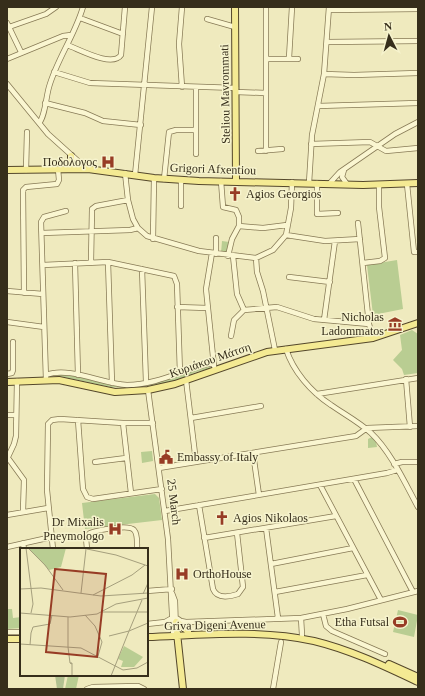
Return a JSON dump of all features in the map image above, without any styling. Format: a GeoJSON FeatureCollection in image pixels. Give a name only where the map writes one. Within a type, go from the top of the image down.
{"type":"FeatureCollection","features":[{"type":"Feature","properties":{"kind":"main road","name":"Steliou Mavrommati"},"geometry":{"type":"LineString","coordinates":[[235,7],[236,181]]}},
{"type":"Feature","properties":{"kind":"main road"},"geometry":{"type":"LineString","coordinates":[[61,169],[71,163],[72,156]]}},
{"type":"Feature","properties":{"kind":"main road","name":"Grigori Afxentiou"},"geometry":{"type":"LineString","coordinates":[[7,170],[80,168],[181,180],[379,185],[418,183]]}},
{"type":"Feature","properties":{"kind":"main road","name":"Κυριάκου Μάτση"},"geometry":{"type":"LineString","coordinates":[[7,382],[46,377],[120,392],[148,390],[186,380],[214,367],[274,350],[373,338],[418,323]]}},
{"type":"Feature","properties":{"kind":"main road"},"geometry":{"type":"LineString","coordinates":[[174,619],[188,631]]}},
{"type":"Feature","properties":{"kind":"main road","name":"Griva Digeni Avenue"},"geometry":{"type":"LineString","coordinates":[[148,637],[188,631],[254,630],[302,635],[350,648],[418,678]]}},
{"type":"Feature","properties":{"kind":"main road","name":"Griva Digeni Avenue"},"geometry":{"type":"LineString","coordinates":[[148,633],[238,633],[282,636],[308,640],[358,655],[418,682]]}},
{"type":"Feature","properties":{"kind":"main road"},"geometry":{"type":"LineString","coordinates":[[175,634],[180,689]]}},
{"type":"Feature","properties":{"kind":"main road"},"geometry":{"type":"LineString","coordinates":[[175,634],[183,689]]}},
{"type":"Feature","properties":{"kind":"main road"},"geometry":{"type":"LineString","coordinates":[[7,639],[20,639]]}},
{"type":"Feature","properties":{"kind":"main road"},"geometry":{"type":"LineString","coordinates":[[7,643],[20,642]]}},
{"type":"Feature","properties":{"kind":"street"},"geometry":{"type":"LineString","coordinates":[[21,52],[8,25],[46,14],[56,7]]}},
{"type":"Feature","properties":{"kind":"street"},"geometry":{"type":"LineString","coordinates":[[39,123],[43,118],[43,110],[54,72],[84,7]]}},
{"type":"Feature","properties":{"kind":"street"},"geometry":{"type":"LineString","coordinates":[[67,45],[104,59],[113,60],[121,55],[125,7]]}},
{"type":"Feature","properties":{"kind":"street"},"geometry":{"type":"LineString","coordinates":[[135,175],[152,7]]}},
{"type":"Feature","properties":{"kind":"street"},"geometry":{"type":"LineString","coordinates":[[182,7],[179,44],[182,87]]}},
{"type":"Feature","properties":{"kind":"street"},"geometry":{"type":"LineString","coordinates":[[266,7],[266,151]]}},
{"type":"Feature","properties":{"kind":"street"},"geometry":{"type":"LineString","coordinates":[[289,58],[292,7]]}},
{"type":"Feature","properties":{"kind":"street"},"geometry":{"type":"LineString","coordinates":[[309,183],[311,144],[324,74],[329,8],[418,9]]}},
{"type":"Feature","properties":{"kind":"street"},"geometry":{"type":"LineString","coordinates":[[80,18],[123,34]]}},
{"type":"Feature","properties":{"kind":"street"},"geometry":{"type":"LineString","coordinates":[[207,19],[235,27]]}},
{"type":"Feature","properties":{"kind":"street"},"geometry":{"type":"LineString","coordinates":[[7,59],[63,36],[71,35]]}},
{"type":"Feature","properties":{"kind":"street"},"geometry":{"type":"LineString","coordinates":[[326,42],[418,41]]}},
{"type":"Feature","properties":{"kind":"street"},"geometry":{"type":"LineString","coordinates":[[267,59],[298,59]]}},
{"type":"Feature","properties":{"kind":"street"},"geometry":{"type":"LineString","coordinates":[[54,72],[90,83],[196,87],[266,94]]}},
{"type":"Feature","properties":{"kind":"street"},"geometry":{"type":"LineString","coordinates":[[324,74],[418,73]]}},
{"type":"Feature","properties":{"kind":"street"},"geometry":{"type":"LineString","coordinates":[[196,87],[196,154]]}},
{"type":"Feature","properties":{"kind":"street"},"geometry":{"type":"LineString","coordinates":[[8,88],[39,123],[78,161],[80,168]]}},
{"type":"Feature","properties":{"kind":"street"},"geometry":{"type":"LineString","coordinates":[[45,103],[85,113],[103,121],[141,125]]}},
{"type":"Feature","properties":{"kind":"street"},"geometry":{"type":"LineString","coordinates":[[318,106],[418,103]]}},
{"type":"Feature","properties":{"kind":"street"},"geometry":{"type":"LineString","coordinates":[[35,118],[43,110]]}},
{"type":"Feature","properties":{"kind":"street"},"geometry":{"type":"LineString","coordinates":[[328,184],[344,170],[377,146],[418,122]]}},
{"type":"Feature","properties":{"kind":"street"},"geometry":{"type":"LineString","coordinates":[[164,179],[170,132],[176,130],[195,130]]}},
{"type":"Feature","properties":{"kind":"street"},"geometry":{"type":"LineString","coordinates":[[26,170],[27,132]]}},
{"type":"Feature","properties":{"kind":"street"},"geometry":{"type":"LineString","coordinates":[[311,144],[370,142],[386,152],[418,148]]}},
{"type":"Feature","properties":{"kind":"street"},"geometry":{"type":"LineString","coordinates":[[258,151],[282,150]]}},
{"type":"Feature","properties":{"kind":"street"},"geometry":{"type":"LineString","coordinates":[[24,293],[23,190],[26,187],[57,184],[61,169]]}},
{"type":"Feature","properties":{"kind":"street"},"geometry":{"type":"LineString","coordinates":[[344,170],[342,177],[347,184]]}},
{"type":"Feature","properties":{"kind":"street"},"geometry":{"type":"LineString","coordinates":[[125,174],[128,200],[133,219],[138,228],[153,239],[214,254],[256,258],[273,250],[286,235],[291,208],[292,182]]}},
{"type":"Feature","properties":{"kind":"street"},"geometry":{"type":"LineString","coordinates":[[153,239],[154,178]]}},
{"type":"Feature","properties":{"kind":"street"},"geometry":{"type":"LineString","coordinates":[[181,180],[181,206]]}},
{"type":"Feature","properties":{"kind":"street"},"geometry":{"type":"LineString","coordinates":[[221,181],[222,206],[224,208],[233,208],[237,211],[239,226],[232,239],[231,256],[238,294],[244,310]]}},
{"type":"Feature","properties":{"kind":"street"},"geometry":{"type":"LineString","coordinates":[[317,183],[317,214],[338,213]]}},
{"type":"Feature","properties":{"kind":"street"},"geometry":{"type":"LineString","coordinates":[[407,184],[416,252]]}},
{"type":"Feature","properties":{"kind":"street"},"geometry":{"type":"LineString","coordinates":[[363,263],[380,261],[385,258],[379,185]]}},
{"type":"Feature","properties":{"kind":"street"},"geometry":{"type":"LineString","coordinates":[[91,262],[91,212],[94,207],[128,200]]}},
{"type":"Feature","properties":{"kind":"street"},"geometry":{"type":"LineString","coordinates":[[66,211],[42,218],[46,377],[56,373],[78,375],[128,385],[180,373],[207,364],[214,367],[207,308],[207,284],[216,238]]}},
{"type":"Feature","properties":{"kind":"street"},"geometry":{"type":"LineString","coordinates":[[358,223],[369,324],[373,338]]}},
{"type":"Feature","properties":{"kind":"street"},"geometry":{"type":"LineString","coordinates":[[239,226],[263,228],[287,225]]}},
{"type":"Feature","properties":{"kind":"street"},"geometry":{"type":"LineString","coordinates":[[42,233],[138,228]]}},
{"type":"Feature","properties":{"kind":"street"},"geometry":{"type":"LineString","coordinates":[[286,235],[335,241],[360,239]]}},
{"type":"Feature","properties":{"kind":"street"},"geometry":{"type":"LineString","coordinates":[[324,320],[335,241]]}},
{"type":"Feature","properties":{"kind":"street"},"geometry":{"type":"LineString","coordinates":[[256,258],[257,272],[274,350]]}},
{"type":"Feature","properties":{"kind":"street"},"geometry":{"type":"LineString","coordinates":[[43,265],[108,262],[175,277],[177,284],[180,373]]}},
{"type":"Feature","properties":{"kind":"street"},"geometry":{"type":"LineString","coordinates":[[108,262],[112,383]]}},
{"type":"Feature","properties":{"kind":"street"},"geometry":{"type":"LineString","coordinates":[[75,263],[78,375]]}},
{"type":"Feature","properties":{"kind":"street"},"geometry":{"type":"LineString","coordinates":[[142,269],[146,382]]}},
{"type":"Feature","properties":{"kind":"street"},"geometry":{"type":"LineString","coordinates":[[289,277],[330,282]]}},
{"type":"Feature","properties":{"kind":"street"},"geometry":{"type":"LineString","coordinates":[[7,291],[43,294]]}},
{"type":"Feature","properties":{"kind":"street"},"geometry":{"type":"LineString","coordinates":[[177,307],[207,308]]}},
{"type":"Feature","properties":{"kind":"street"},"geometry":{"type":"LineString","coordinates":[[231,336],[234,320],[244,310],[266,308],[282,308],[305,317],[324,320],[369,324]]}},
{"type":"Feature","properties":{"kind":"street"},"geometry":{"type":"LineString","coordinates":[[7,322],[44,327]]}},
{"type":"Feature","properties":{"kind":"street"},"geometry":{"type":"LineString","coordinates":[[7,374],[12,373],[13,370],[13,342]]}},
{"type":"Feature","properties":{"kind":"street"},"geometry":{"type":"LineString","coordinates":[[286,349],[302,378],[316,394],[366,429],[382,446],[418,507]]}},
{"type":"Feature","properties":{"kind":"street"},"geometry":{"type":"LineString","coordinates":[[316,394],[418,378]]}},
{"type":"Feature","properties":{"kind":"street"},"geometry":{"type":"LineString","coordinates":[[406,379],[410,427]]}},
{"type":"Feature","properties":{"kind":"street"},"geometry":{"type":"LineString","coordinates":[[186,380],[196,462]]}},
{"type":"Feature","properties":{"kind":"street"},"geometry":{"type":"LineString","coordinates":[[17,381],[14,444],[7,458],[24,480],[23,511]]}},
{"type":"Feature","properties":{"kind":"street","name":"25 March"},"geometry":{"type":"LineString","coordinates":[[148,390],[165,511],[172,591],[175,601],[175,634]]}},
{"type":"Feature","properties":{"kind":"street"},"geometry":{"type":"LineString","coordinates":[[191,418],[261,406]]}},
{"type":"Feature","properties":{"kind":"street"},"geometry":{"type":"LineString","coordinates":[[7,415],[16,415]]}},
{"type":"Feature","properties":{"kind":"street"},"geometry":{"type":"LineString","coordinates":[[53,548],[48,508],[47,427],[50,422],[55,419],[122,423],[153,423]]}},
{"type":"Feature","properties":{"kind":"street"},"geometry":{"type":"LineString","coordinates":[[78,420],[83,489],[85,495],[93,499],[162,489]]}},
{"type":"Feature","properties":{"kind":"street"},"geometry":{"type":"LineString","coordinates":[[122,423],[131,493]]}},
{"type":"Feature","properties":{"kind":"street"},"geometry":{"type":"LineString","coordinates":[[159,468],[356,436],[366,429],[418,426]]}},
{"type":"Feature","properties":{"kind":"street"},"geometry":{"type":"LineString","coordinates":[[253,453],[259,495]]}},
{"type":"Feature","properties":{"kind":"street"},"geometry":{"type":"LineString","coordinates":[[95,462],[126,458]]}},
{"type":"Feature","properties":{"kind":"street"},"geometry":{"type":"LineString","coordinates":[[394,464],[402,462],[418,462]]}},
{"type":"Feature","properties":{"kind":"street"},"geometry":{"type":"LineString","coordinates":[[165,511],[390,473],[397,470]]}},
{"type":"Feature","properties":{"kind":"street"},"geometry":{"type":"LineString","coordinates":[[148,624],[167,622],[174,619],[181,622],[186,622],[301,618],[415,592],[354,479]]}},
{"type":"Feature","properties":{"kind":"street"},"geometry":{"type":"LineString","coordinates":[[320,485],[381,600]]}},
{"type":"Feature","properties":{"kind":"street"},"geometry":{"type":"LineString","coordinates":[[199,505],[213,591],[221,596],[233,596],[240,592],[243,586],[237,533]]}},
{"type":"Feature","properties":{"kind":"street"},"geometry":{"type":"LineString","coordinates":[[7,515],[23,511],[48,508]]}},
{"type":"Feature","properties":{"kind":"street"},"geometry":{"type":"LineString","coordinates":[[204,538],[336,516]]}},
{"type":"Feature","properties":{"kind":"street"},"geometry":{"type":"LineString","coordinates":[[87,548],[86,538],[90,533],[127,527],[133,529],[135,532],[137,548]]}},
{"type":"Feature","properties":{"kind":"street"},"geometry":{"type":"LineString","coordinates":[[266,528],[278,618]]}},
{"type":"Feature","properties":{"kind":"street"},"geometry":{"type":"LineString","coordinates":[[7,547],[52,537]]}},
{"type":"Feature","properties":{"kind":"street"},"geometry":{"type":"LineString","coordinates":[[23,543],[24,548]]}},
{"type":"Feature","properties":{"kind":"street"},"geometry":{"type":"LineString","coordinates":[[271,564],[353,548]]}},
{"type":"Feature","properties":{"kind":"street"},"geometry":{"type":"LineString","coordinates":[[275,592],[367,575]]}},
{"type":"Feature","properties":{"kind":"street"},"geometry":{"type":"LineString","coordinates":[[148,591],[172,591]]}},
{"type":"Feature","properties":{"kind":"street"},"geometry":{"type":"LineString","coordinates":[[323,614],[326,626],[332,631],[385,654]]}},
{"type":"Feature","properties":{"kind":"street"},"geometry":{"type":"LineString","coordinates":[[301,618],[302,635]]}},
{"type":"Feature","properties":{"kind":"street"},"geometry":{"type":"LineString","coordinates":[[7,632],[20,632]]}},
{"type":"Feature","properties":{"kind":"street"},"geometry":{"type":"LineString","coordinates":[[273,689],[281,642]]}},
{"type":"Feature","properties":{"kind":"street"},"geometry":{"type":"LineString","coordinates":[[87,689],[92,687],[114,688],[138,686],[144,689]]}},
{"type":"Feature","properties":{"kind":"green space"},"geometry":{"type":"Polygon","coordinates":[[[222,241],[229,242],[227,254],[221,253],[222,241]]]}},
{"type":"Feature","properties":{"kind":"green space"},"geometry":{"type":"Polygon","coordinates":[[[397,260],[403,309],[373,315],[367,265],[397,260]]]}},
{"type":"Feature","properties":{"kind":"green space"},"geometry":{"type":"Polygon","coordinates":[[[412,330],[418,334],[418,373],[404,375],[402,369],[393,360],[402,350],[400,335],[412,330]]]}},
{"type":"Feature","properties":{"kind":"green space"},"geometry":{"type":"Polygon","coordinates":[[[207,366],[211,368],[196,372],[172,382],[132,388],[111,387],[50,374],[76,376],[118,386],[162,381],[207,366]]]}},
{"type":"Feature","properties":{"kind":"green space"},"geometry":{"type":"Polygon","coordinates":[[[372,437],[376,442],[377,447],[368,448],[368,439],[372,437]]]}},
{"type":"Feature","properties":{"kind":"green space"},"geometry":{"type":"Polygon","coordinates":[[[152,451],[153,461],[142,463],[141,452],[152,451]]]}},
{"type":"Feature","properties":{"kind":"green space"},"geometry":{"type":"Polygon","coordinates":[[[155,494],[159,498],[162,520],[85,529],[82,503],[155,494]]]}},
{"type":"Feature","properties":{"kind":"green space"},"geometry":{"type":"Polygon","coordinates":[[[7,609],[12,609],[13,618],[20,617],[20,628],[7,629],[7,609]]]}},
{"type":"Feature","properties":{"kind":"green space"},"geometry":{"type":"Polygon","coordinates":[[[398,610],[418,615],[414,637],[393,632],[398,610]]]}},
{"type":"Feature","properties":{"kind":"green space"},"geometry":{"type":"Polygon","coordinates":[[[55,676],[65,676],[63,689],[57,689],[55,676]]]}},
{"type":"Feature","properties":{"kind":"green space"},"geometry":{"type":"Polygon","coordinates":[[[68,676],[79,676],[76,689],[65,689],[68,676]]]}},
{"type":"Feature","properties":{"kind":"place","name":"Ποδολογος"},"geometry":{"type":"Point","coordinates":[108,162]}},
{"type":"Feature","properties":{"kind":"place","name":"Agios Georgios"},"geometry":{"type":"Point","coordinates":[235,194]}},
{"type":"Feature","properties":{"kind":"place","name":"Nicholas Ladommatos"},"geometry":{"type":"Point","coordinates":[395,324]}},
{"type":"Feature","properties":{"kind":"place","name":"Embassy of Italy"},"geometry":{"type":"Point","coordinates":[166,457]}},
{"type":"Feature","properties":{"kind":"place","name":"Agios Nikolaos"},"geometry":{"type":"Point","coordinates":[222,518]}},
{"type":"Feature","properties":{"kind":"place","name":"Dr Mixalis Pneymologo"},"geometry":{"type":"Point","coordinates":[115,529]}},
{"type":"Feature","properties":{"kind":"place","name":"OrthoHouse"},"geometry":{"type":"Point","coordinates":[182,574]}},
{"type":"Feature","properties":{"kind":"place","name":"Etha Futsal"},"geometry":{"type":"Point","coordinates":[400,622]}}]}
